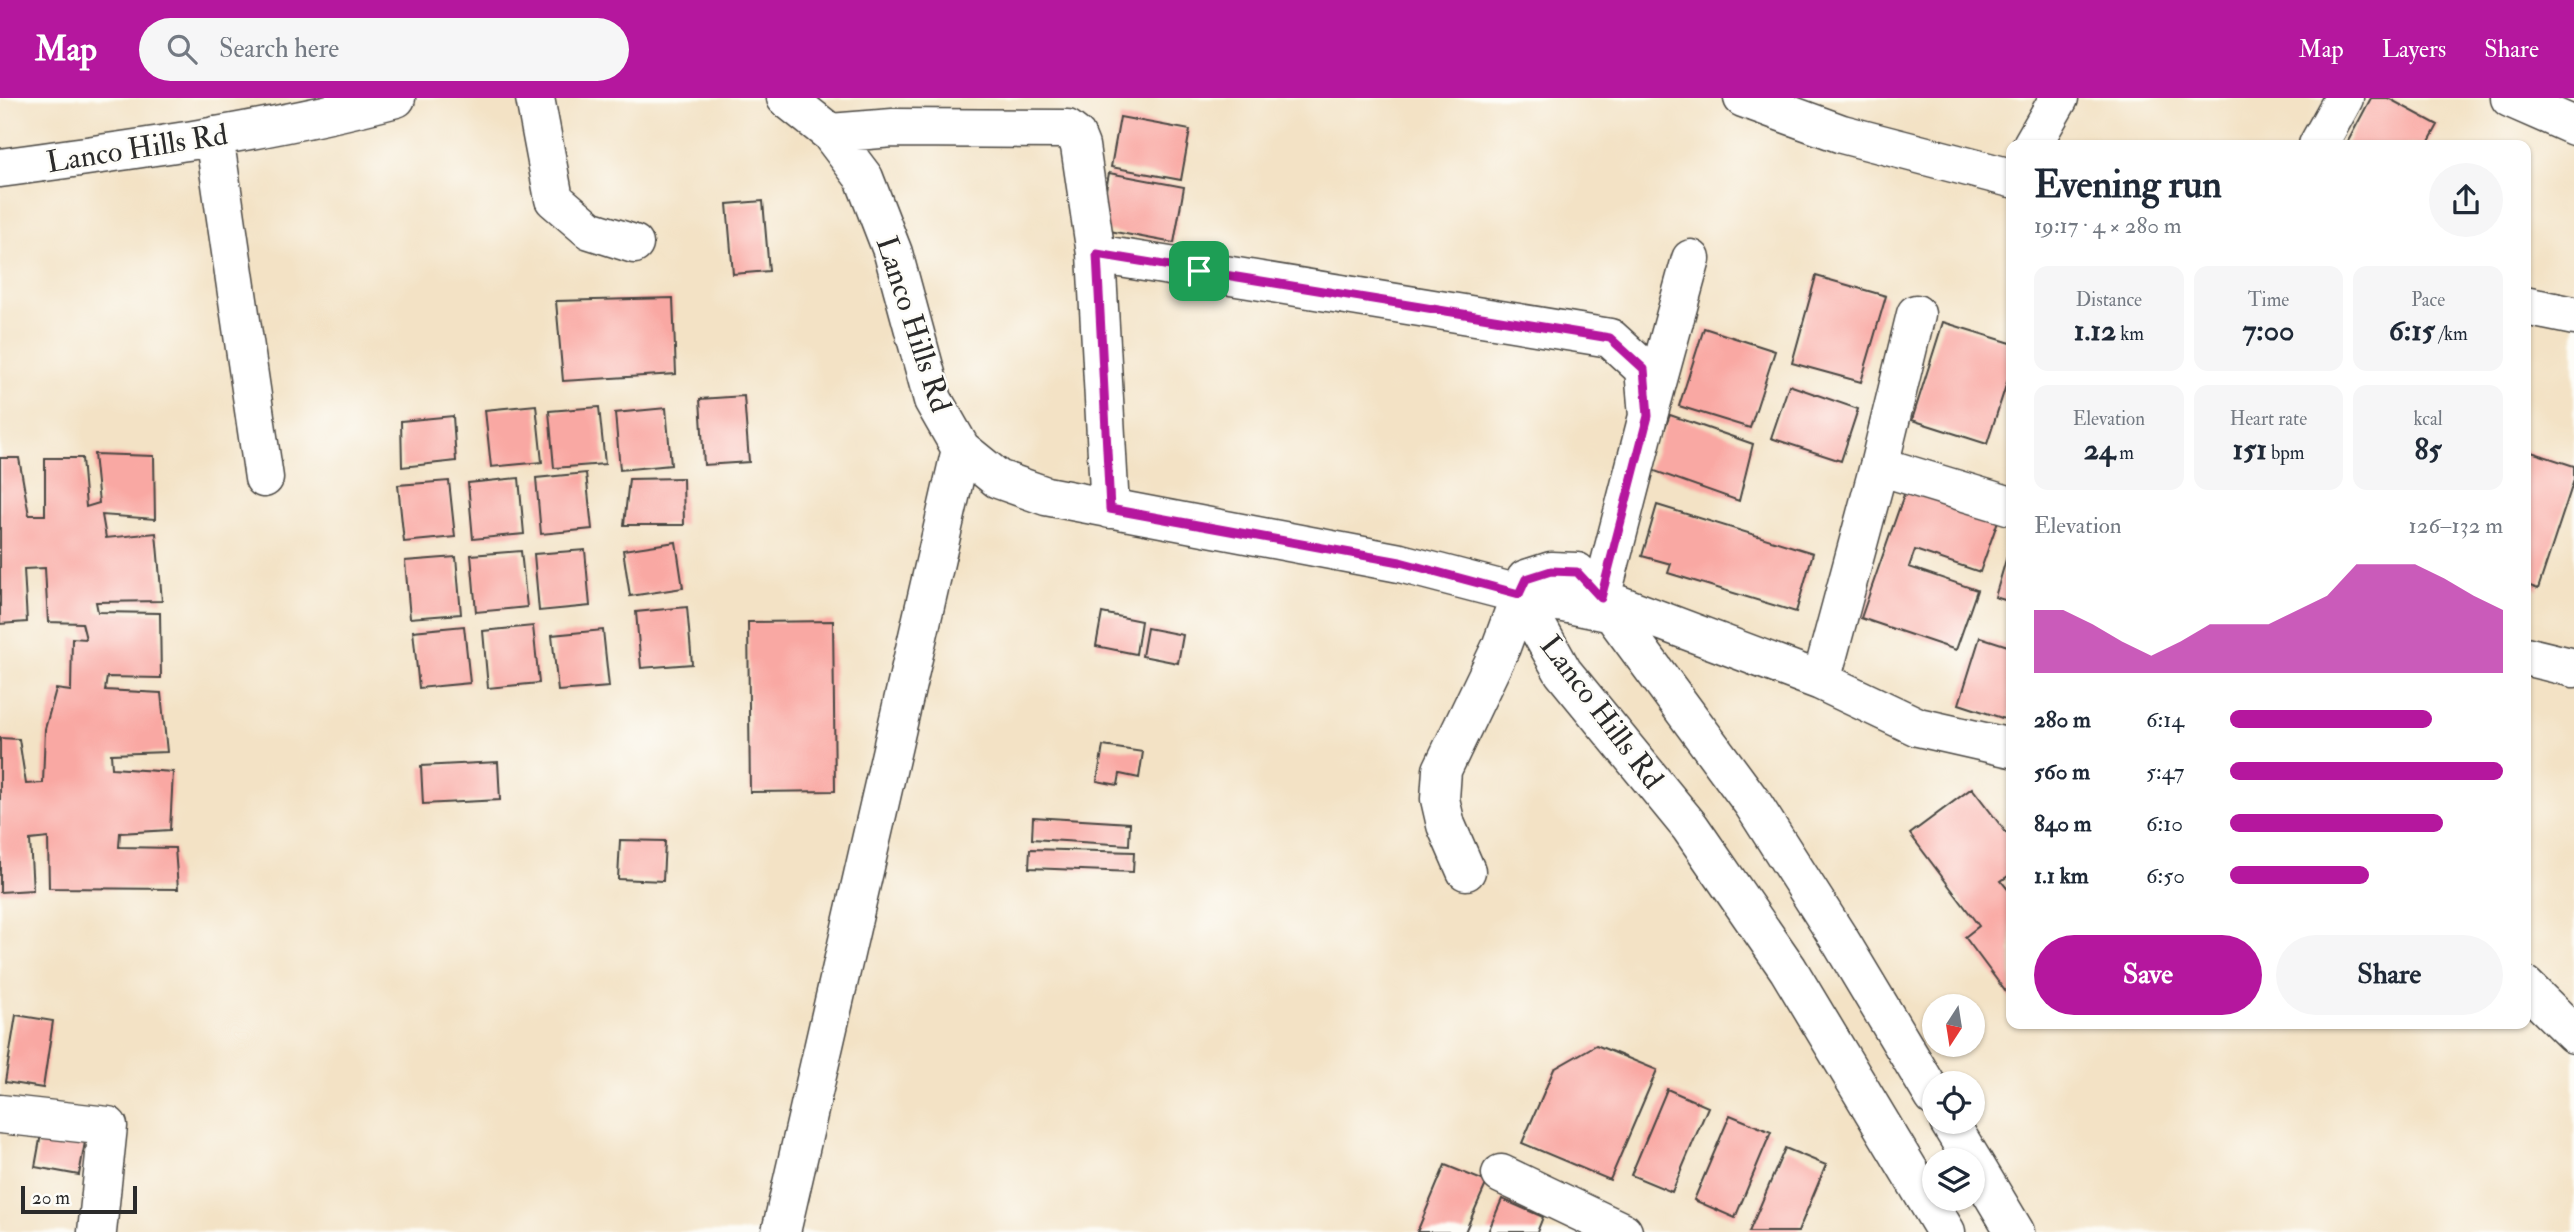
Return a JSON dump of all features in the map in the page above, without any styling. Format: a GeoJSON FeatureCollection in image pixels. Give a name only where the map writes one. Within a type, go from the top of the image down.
{"type":"FeatureCollection","features":[{"type":"Feature","properties":{"kind":"street","name":"Lanco Hills Rd"},"geometry":{"type":"LineString","coordinates":[[0,168],[214,136],[396,98]]}},
{"type":"Feature","properties":{"kind":"street"},"geometry":{"type":"LineString","coordinates":[[535,98],[554,199],[590,230],[634,244]]}},
{"type":"Feature","properties":{"kind":"street","name":"Lanco Hills Rd"},"geometry":{"type":"LineString","coordinates":[[786,98],[830,133],[864,178],[893,253],[933,400],[961,449],[998,479],[1046,496],[1400,562],[1519,594],[1563,672],[1690,827],[1788,969],[1946,1232]]}},
{"type":"Feature","properties":{"kind":"street"},"geometry":{"type":"LineString","coordinates":[[1743,98],[1788,106],[1842,134],[2006,177]]}},
{"type":"Feature","properties":{"kind":"street"},"geometry":{"type":"LineString","coordinates":[[2035,140],[2059,98]]}},
{"type":"Feature","properties":{"kind":"street"},"geometry":{"type":"LineString","coordinates":[[2321,140],[2344,98]]}},
{"type":"Feature","properties":{"kind":"street"},"geometry":{"type":"LineString","coordinates":[[2510,98],[2571,119]]}},
{"type":"Feature","properties":{"kind":"street"},"geometry":{"type":"LineString","coordinates":[[830,133],[893,128],[1067,129],[1076,136],[1080,146],[1097,254],[1110,509]]}},
{"type":"Feature","properties":{"kind":"street"},"geometry":{"type":"LineString","coordinates":[[214,136],[264,478]]}},
{"type":"Feature","properties":{"kind":"street"},"geometry":{"type":"LineString","coordinates":[[1097,254],[1610,338],[1644,369],[1648,416]]}},
{"type":"Feature","properties":{"kind":"street"},"geometry":{"type":"LineString","coordinates":[[1607,605],[1648,416],[1691,259]]}},
{"type":"Feature","properties":{"kind":"street"},"geometry":{"type":"LineString","coordinates":[[2531,307],[2574,316]]}},
{"type":"Feature","properties":{"kind":"street"},"geometry":{"type":"LineString","coordinates":[[1821,681],[1879,466],[1916,314]]}},
{"type":"Feature","properties":{"kind":"street"},"geometry":{"type":"LineString","coordinates":[[781,1232],[961,449]]}},
{"type":"Feature","properties":{"kind":"street"},"geometry":{"type":"LineString","coordinates":[[1879,466],[2006,504]]}},
{"type":"Feature","properties":{"kind":"street"},"geometry":{"type":"LineString","coordinates":[[1466,871],[1447,825],[1440,799],[1442,769],[1501,647],[1526,579],[1551,571],[1577,572],[1607,605],[1753,804],[1841,942],[1922,1077]]}},
{"type":"Feature","properties":{"kind":"street"},"geometry":{"type":"LineString","coordinates":[[1607,605],[1821,681],[1918,727],[2006,747]]}},
{"type":"Feature","properties":{"kind":"street"},"geometry":{"type":"LineString","coordinates":[[2531,657],[2574,668]]}},
{"type":"Feature","properties":{"kind":"street"},"geometry":{"type":"LineString","coordinates":[[2531,992],[2574,1034]]}},
{"type":"Feature","properties":{"kind":"street"},"geometry":{"type":"LineString","coordinates":[[0,1114],[108,1126],[97,1232]]}},
{"type":"Feature","properties":{"kind":"street"},"geometry":{"type":"LineString","coordinates":[[1501,1174],[1623,1232]]}},
{"type":"Feature","properties":{"kind":"street"},"geometry":{"type":"LineString","coordinates":[[1985,1182],[2015,1232]]}},
{"type":"Feature","properties":{"kind":"building"},"geometry":{"type":"Polygon","coordinates":[[[2371,98],[2388,98],[2438,125],[2430,140],[2349,140],[2371,98]]]}},
{"type":"Feature","properties":{"kind":"building"},"geometry":{"type":"Polygon","coordinates":[[[1120,117],[1190,130],[1181,180],[1111,167],[1120,117]]]}},
{"type":"Feature","properties":{"kind":"building"},"geometry":{"type":"Polygon","coordinates":[[[1109,173],[1184,187],[1174,243],[1099,229],[1109,173]]]}},
{"type":"Feature","properties":{"kind":"building"},"geometry":{"type":"Polygon","coordinates":[[[763,201],[769,271],[733,274],[727,204],[763,201]]]}},
{"type":"Feature","properties":{"kind":"building"},"geometry":{"type":"Polygon","coordinates":[[[1816,276],[1886,296],[1861,382],[1792,363],[1816,276]]]}},
{"type":"Feature","properties":{"kind":"building"},"geometry":{"type":"Polygon","coordinates":[[[673,298],[676,374],[563,381],[556,301],[673,298]]]}},
{"type":"Feature","properties":{"kind":"building"},"geometry":{"type":"Polygon","coordinates":[[[1943,322],[2006,341],[2006,385],[1987,444],[1912,420],[1943,322]]]}},
{"type":"Feature","properties":{"kind":"building"},"geometry":{"type":"Polygon","coordinates":[[[1704,328],[1775,351],[1750,428],[1679,406],[1704,328]]]}},
{"type":"Feature","properties":{"kind":"building"},"geometry":{"type":"Polygon","coordinates":[[[1789,385],[1858,409],[1841,461],[1771,438],[1789,385]]]}},
{"type":"Feature","properties":{"kind":"building"},"geometry":{"type":"Polygon","coordinates":[[[744,396],[749,462],[704,465],[700,399],[744,396]]]}},
{"type":"Feature","properties":{"kind":"building"},"geometry":{"type":"Polygon","coordinates":[[[536,405],[542,462],[491,467],[485,410],[536,405]]]}},
{"type":"Feature","properties":{"kind":"building"},"geometry":{"type":"Polygon","coordinates":[[[599,407],[605,464],[554,468],[549,411],[599,407]]]}},
{"type":"Feature","properties":{"kind":"building"},"geometry":{"type":"Polygon","coordinates":[[[666,408],[671,465],[620,470],[615,413],[666,408]]]}},
{"type":"Feature","properties":{"kind":"building"},"geometry":{"type":"Polygon","coordinates":[[[1670,415],[1753,444],[1739,501],[1649,469],[1670,415]]]}},
{"type":"Feature","properties":{"kind":"building"},"geometry":{"type":"Polygon","coordinates":[[[453,416],[456,461],[402,467],[401,421],[453,416]]]}},
{"type":"Feature","properties":{"kind":"building"},"geometry":{"type":"Polygon","coordinates":[[[2531,452],[2574,466],[2574,480],[2538,589],[2531,586],[2531,452]]]}},
{"type":"Feature","properties":{"kind":"building"},"geometry":{"type":"Polygon","coordinates":[[[94,454],[154,456],[155,519],[102,515],[106,538],[156,533],[162,601],[96,602],[98,612],[160,613],[161,678],[107,677],[105,690],[161,693],[167,752],[111,754],[112,768],[173,772],[170,830],[120,833],[119,847],[175,848],[178,889],[49,888],[48,838],[30,840],[33,890],[0,892],[0,738],[19,739],[26,784],[43,783],[45,729],[56,689],[71,691],[72,638],[86,639],[82,623],[48,622],[45,568],[24,569],[27,622],[0,624],[0,458],[19,458],[29,515],[45,515],[45,458],[82,458],[86,507],[99,503],[94,454]]]}},
{"type":"Feature","properties":{"kind":"building"},"geometry":{"type":"Polygon","coordinates":[[[586,473],[592,529],[541,534],[536,478],[586,473]]]}},
{"type":"Feature","properties":{"kind":"building"},"geometry":{"type":"Polygon","coordinates":[[[519,478],[524,534],[473,539],[468,483],[519,478]]]}},
{"type":"Feature","properties":{"kind":"building"},"geometry":{"type":"Polygon","coordinates":[[[683,478],[684,525],[624,525],[629,479],[683,478]]]}},
{"type":"Feature","properties":{"kind":"building"},"geometry":{"type":"Polygon","coordinates":[[[449,481],[455,537],[404,542],[398,485],[449,481]]]}},
{"type":"Feature","properties":{"kind":"building"},"geometry":{"type":"Polygon","coordinates":[[[1908,483],[2000,515],[1980,572],[1915,550],[1909,567],[1977,590],[1956,650],[1861,618],[1908,483]]]}},
{"type":"Feature","properties":{"kind":"building"},"geometry":{"type":"Polygon","coordinates":[[[1657,505],[1813,553],[1796,612],[1668,573],[1671,564],[1642,556],[1657,505]]]}},
{"type":"Feature","properties":{"kind":"building"},"geometry":{"type":"Polygon","coordinates":[[[676,542],[683,588],[630,596],[623,550],[676,542]]]}},
{"type":"Feature","properties":{"kind":"building"},"geometry":{"type":"Polygon","coordinates":[[[585,550],[590,606],[539,611],[534,554],[585,550]]]}},
{"type":"Feature","properties":{"kind":"building"},"geometry":{"type":"Polygon","coordinates":[[[521,551],[527,607],[476,612],[471,555],[521,551]]]}},
{"type":"Feature","properties":{"kind":"building"},"geometry":{"type":"Polygon","coordinates":[[[456,557],[461,614],[410,618],[405,561],[456,557]]]}},
{"type":"Feature","properties":{"kind":"building"},"geometry":{"type":"Polygon","coordinates":[[[2006,560],[2006,600],[1995,597],[2006,560]]]}},
{"type":"Feature","properties":{"kind":"building"},"geometry":{"type":"Polygon","coordinates":[[[687,607],[692,664],[641,668],[636,612],[687,607]]]}},
{"type":"Feature","properties":{"kind":"building"},"geometry":{"type":"Polygon","coordinates":[[[1102,613],[1141,621],[1136,654],[1096,646],[1102,613]]]}},
{"type":"Feature","properties":{"kind":"building"},"geometry":{"type":"Polygon","coordinates":[[[833,621],[835,791],[750,792],[748,622],[833,621]]]}},
{"type":"Feature","properties":{"kind":"building"},"geometry":{"type":"Polygon","coordinates":[[[464,626],[470,683],[419,688],[413,631],[464,626]]]}},
{"type":"Feature","properties":{"kind":"building"},"geometry":{"type":"Polygon","coordinates":[[[533,626],[539,683],[488,688],[483,631],[533,626]]]}},
{"type":"Feature","properties":{"kind":"building"},"geometry":{"type":"Polygon","coordinates":[[[1147,628],[1183,635],[1178,663],[1142,656],[1147,628]]]}},
{"type":"Feature","properties":{"kind":"building"},"geometry":{"type":"Polygon","coordinates":[[[603,630],[609,687],[558,691],[552,635],[603,630]]]}},
{"type":"Feature","properties":{"kind":"building"},"geometry":{"type":"Polygon","coordinates":[[[1980,637],[2006,645],[2006,719],[1959,704],[1980,637]]]}},
{"type":"Feature","properties":{"kind":"building"},"geometry":{"type":"Polygon","coordinates":[[[1103,746],[1143,752],[1139,778],[1120,774],[1118,785],[1097,781],[1103,746]]]}},
{"type":"Feature","properties":{"kind":"building"},"geometry":{"type":"Polygon","coordinates":[[[498,762],[500,800],[423,804],[421,766],[498,762]]]}},
{"type":"Feature","properties":{"kind":"building"},"geometry":{"type":"Polygon","coordinates":[[[1972,788],[2006,832],[2006,878],[2001,881],[2006,887],[2006,992],[1965,937],[1979,926],[1910,834],[1972,788]]]}},
{"type":"Feature","properties":{"kind":"building"},"geometry":{"type":"Polygon","coordinates":[[[1033,817],[1130,823],[1129,845],[1032,839],[1033,817]]]}},
{"type":"Feature","properties":{"kind":"building"},"geometry":{"type":"Polygon","coordinates":[[[620,840],[665,841],[663,881],[618,879],[620,840]]]}},
{"type":"Feature","properties":{"kind":"building"},"geometry":{"type":"Polygon","coordinates":[[[1030,849],[1134,852],[1133,872],[1029,868],[1030,849]]]}},
{"type":"Feature","properties":{"kind":"building"},"geometry":{"type":"Polygon","coordinates":[[[16,1015],[53,1021],[43,1088],[5,1082],[16,1015]]]}},
{"type":"Feature","properties":{"kind":"building"},"geometry":{"type":"Polygon","coordinates":[[[1596,1045],[1657,1070],[1610,1180],[1522,1143],[1554,1069],[1596,1045]]]}},
{"type":"Feature","properties":{"kind":"building"},"geometry":{"type":"Polygon","coordinates":[[[1667,1089],[1708,1107],[1672,1192],[1631,1175],[1667,1089]]]}},
{"type":"Feature","properties":{"kind":"building"},"geometry":{"type":"Polygon","coordinates":[[[1730,1115],[1771,1132],[1735,1218],[1694,1200],[1730,1115]]]}},
{"type":"Feature","properties":{"kind":"building"},"geometry":{"type":"Polygon","coordinates":[[[41,1134],[85,1142],[79,1175],[35,1167],[41,1134]]]}},
{"type":"Feature","properties":{"kind":"building"},"geometry":{"type":"Polygon","coordinates":[[[1785,1148],[1826,1165],[1798,1232],[1749,1232],[1785,1148]]]}},
{"type":"Feature","properties":{"kind":"building"},"geometry":{"type":"Polygon","coordinates":[[[1445,1165],[1487,1182],[1465,1232],[1417,1232],[1445,1165]]]}},
{"type":"Feature","properties":{"kind":"building"},"geometry":{"type":"Polygon","coordinates":[[[1502,1199],[1543,1217],[1537,1232],[1488,1232],[1502,1199]]]}},
{"type":"Feature","properties":{"kind":"route"},"geometry":{"type":"LineString","coordinates":[[1097,254],[1199,271],[1610,338],[1644,369],[1648,416],[1601,598],[1577,572],[1551,571],[1526,579],[1519,594],[1400,562],[1110,509],[1097,254]]}}]}
